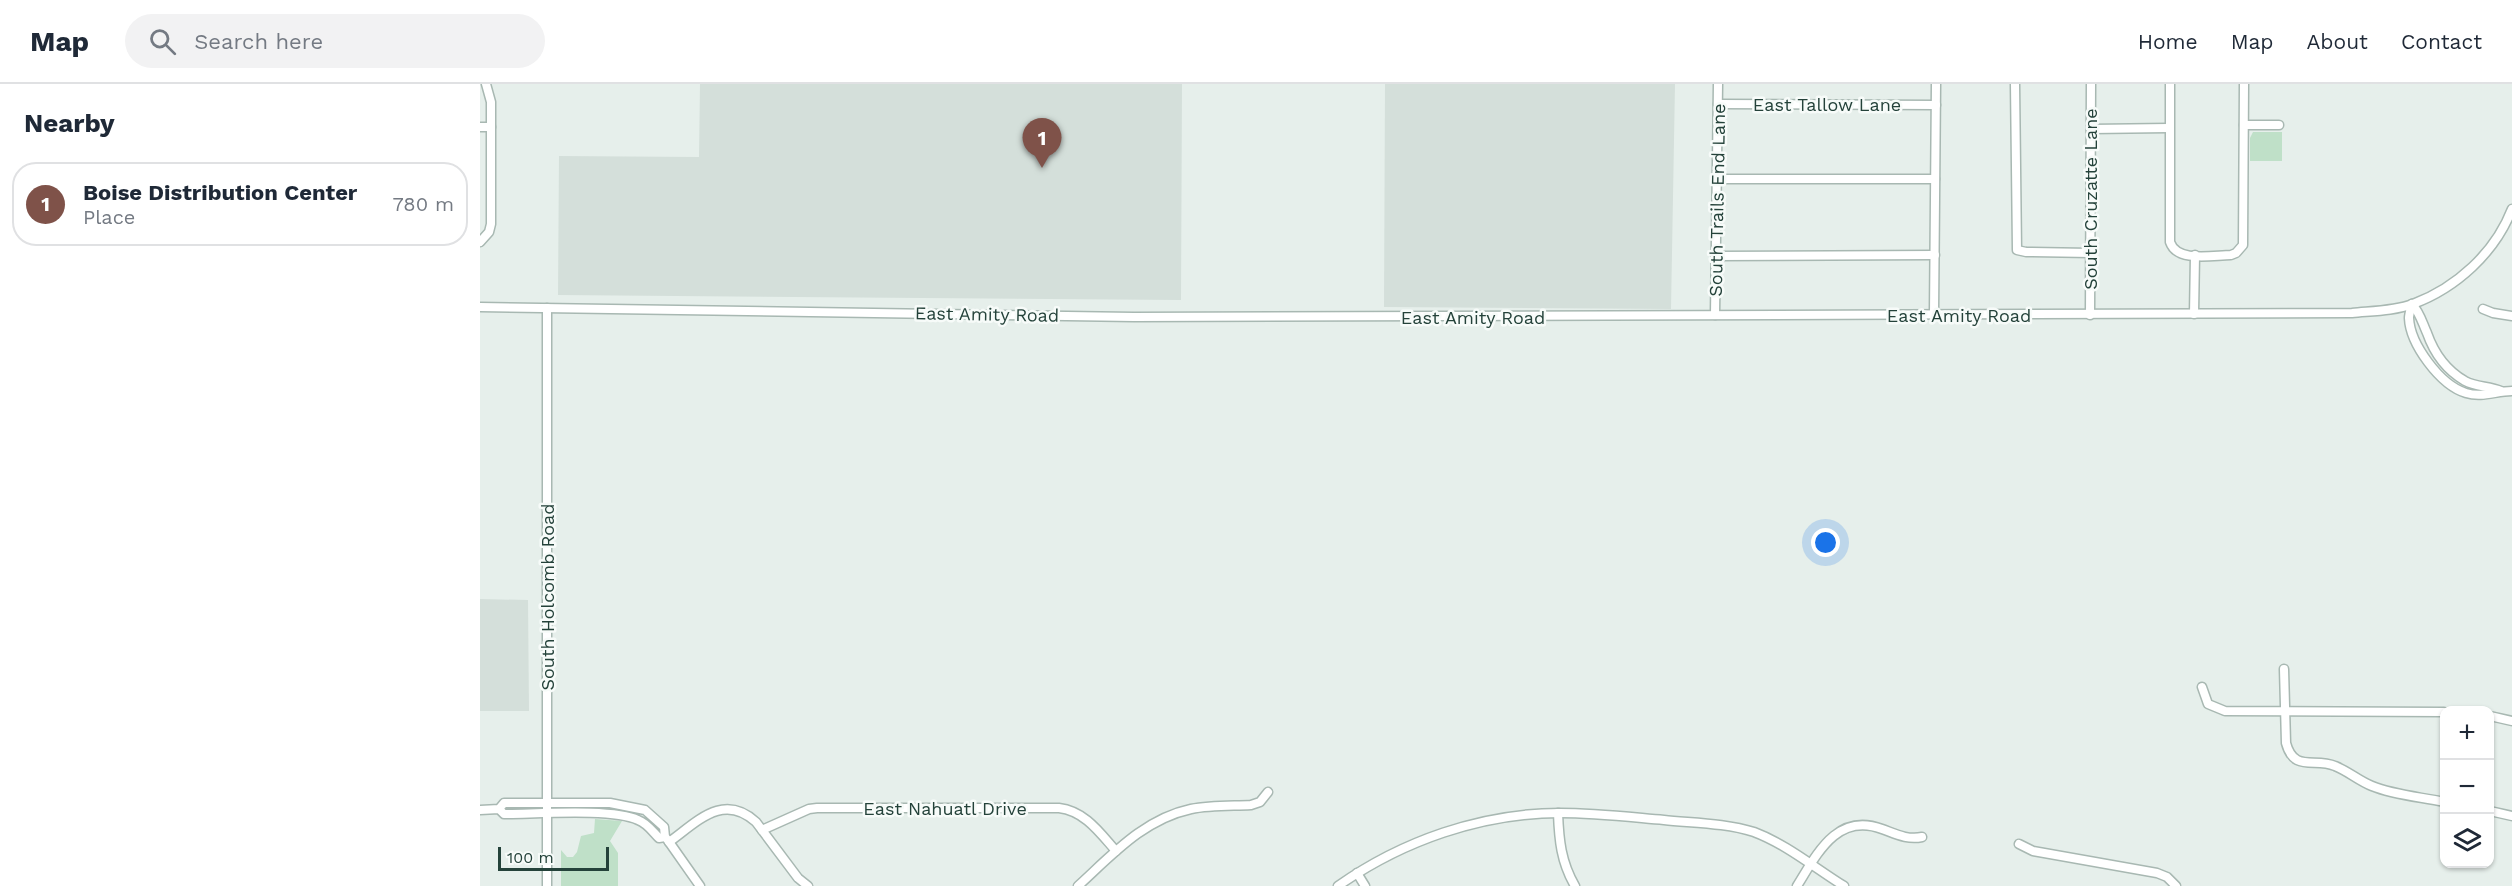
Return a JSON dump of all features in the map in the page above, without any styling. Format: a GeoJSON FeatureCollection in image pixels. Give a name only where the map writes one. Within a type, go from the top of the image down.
{"type":"FeatureCollection","features":[{"type":"Feature","properties":{"kind":"street"},"geometry":{"type":"LineString","coordinates":[[480,242],[489,232],[491,224],[491,102],[486,84]]}},
{"type":"Feature","properties":{"kind":"street","name":"South Trails End Lane"},"geometry":{"type":"LineString","coordinates":[[1715,315],[1718,84]]}},
{"type":"Feature","properties":{"kind":"street"},"geometry":{"type":"LineString","coordinates":[[1934,314],[1936,84]]}},
{"type":"Feature","properties":{"kind":"street"},"geometry":{"type":"LineString","coordinates":[[2015,84],[2017,250],[2091,253]]}},
{"type":"Feature","properties":{"kind":"street","name":"South Cruzatte Lane"},"geometry":{"type":"LineString","coordinates":[[2090,315],[2091,84]]}},
{"type":"Feature","properties":{"kind":"street"},"geometry":{"type":"LineString","coordinates":[[2169,84],[2170,242],[2173,250],[2184,255],[2231,255],[2241,249],[2244,241],[2244,84]]}},
{"type":"Feature","properties":{"kind":"street","name":"East Tallow Lane"},"geometry":{"type":"LineString","coordinates":[[1718,104],[1936,105]]}},
{"type":"Feature","properties":{"kind":"street"},"geometry":{"type":"LineString","coordinates":[[2244,125],[2279,125]]}},
{"type":"Feature","properties":{"kind":"street"},"geometry":{"type":"LineString","coordinates":[[480,127],[491,127]]}},
{"type":"Feature","properties":{"kind":"street"},"geometry":{"type":"LineString","coordinates":[[2091,129],[2169,128]]}},
{"type":"Feature","properties":{"kind":"street"},"geometry":{"type":"LineString","coordinates":[[1717,179],[1935,180]]}},
{"type":"Feature","properties":{"kind":"street","name":"East Amity Road"},"geometry":{"type":"LineString","coordinates":[[480,307],[1134,317],[2352,313],[2389,310],[2412,304],[2459,278],[2491,247],[2512,209]]}},
{"type":"Feature","properties":{"kind":"street"},"geometry":{"type":"LineString","coordinates":[[1716,255],[1935,255]]}},
{"type":"Feature","properties":{"kind":"street"},"geometry":{"type":"LineString","coordinates":[[2194,314],[2195,255]]}},
{"type":"Feature","properties":{"kind":"street"},"geometry":{"type":"LineString","coordinates":[[2412,304],[2409,318],[2416,341],[2428,364],[2438,375],[2465,393],[2489,396],[2501,391],[2512,392]]}},
{"type":"Feature","properties":{"kind":"street","name":"South Holcomb Road"},"geometry":{"type":"LineString","coordinates":[[547,308],[547,886]]}},
{"type":"Feature","properties":{"kind":"street"},"geometry":{"type":"LineString","coordinates":[[2483,309],[2493,314],[2512,316]]}},
{"type":"Feature","properties":{"kind":"street"},"geometry":{"type":"LineString","coordinates":[[2284,669],[2286,742],[2288,751],[2295,759],[2306,763],[2334,765],[2381,789],[2440,801]]}},
{"type":"Feature","properties":{"kind":"street"},"geometry":{"type":"LineString","coordinates":[[2202,687],[2208,704],[2216,709],[2285,712],[2440,712]]}},
{"type":"Feature","properties":{"kind":"street"},"geometry":{"type":"LineString","coordinates":[[2494,717],[2512,721]]}},
{"type":"Feature","properties":{"kind":"street"},"geometry":{"type":"LineString","coordinates":[[1078,886],[1145,828],[1171,815],[1199,808],[1251,806],[1260,802],[1268,792]]}},
{"type":"Feature","properties":{"kind":"street"},"geometry":{"type":"LineString","coordinates":[[480,810],[499,808],[504,803],[610,803],[634,806],[645,810],[664,827],[667,840],[700,886]]}},
{"type":"Feature","properties":{"kind":"street"},"geometry":{"type":"LineString","coordinates":[[499,808],[504,814],[609,814],[630,817],[646,825],[659,838],[667,840],[709,813],[725,808],[742,812],[750,816],[798,878],[808,886]]}},
{"type":"Feature","properties":{"kind":"street","name":"East Nahuatl Drive"},"geometry":{"type":"LineString","coordinates":[[762,830],[809,809],[817,808],[1059,808],[1084,816],[1116,851]]}},
{"type":"Feature","properties":{"kind":"street"},"geometry":{"type":"LineString","coordinates":[[1558,813],[1560,851],[1564,866],[1575,886]]}},
{"type":"Feature","properties":{"kind":"street"},"geometry":{"type":"LineString","coordinates":[[1338,886],[1357,873],[1418,842],[1466,825],[1506,817],[1558,813],[1606,814],[1732,827],[1754,832],[1775,842],[1844,886]]}},
{"type":"Feature","properties":{"kind":"street"},"geometry":{"type":"LineString","coordinates":[[2494,813],[2512,816]]}},
{"type":"Feature","properties":{"kind":"street"},"geometry":{"type":"LineString","coordinates":[[1797,886],[1833,835],[1853,825],[1870,825],[1910,840],[1922,837]]}},
{"type":"Feature","properties":{"kind":"street"},"geometry":{"type":"LineString","coordinates":[[2019,844],[2033,851],[2157,873],[2167,877],[2176,885]]}},
{"type":"Feature","properties":{"kind":"street"},"geometry":{"type":"LineString","coordinates":[[1357,873],[1365,886]]}},
{"type":"Feature","properties":{"kind":"shaded area"},"geometry":{"type":"Polygon","coordinates":[[[700,84],[1182,84],[1181,300],[558,295],[559,156],[699,157],[700,84]]]}},
{"type":"Feature","properties":{"kind":"shaded area"},"geometry":{"type":"Polygon","coordinates":[[[1385,84],[1675,84],[1671,309],[1384,307],[1385,84]]]}},
{"type":"Feature","properties":{"kind":"shaded area"},"geometry":{"type":"Polygon","coordinates":[[[480,599],[528,600],[529,711],[480,711],[480,599]]]}},
{"type":"Feature","properties":{"kind":"green space"},"geometry":{"type":"Polygon","coordinates":[[[2253,132],[2282,132],[2282,161],[2250,161],[2250,138],[2253,132]]]}},
{"type":"Feature","properties":{"kind":"green space"},"geometry":{"type":"Polygon","coordinates":[[[595,819],[622,821],[610,841],[618,853],[618,886],[561,886],[561,850],[567,857],[573,857],[577,852],[581,836],[594,833],[595,819]]]}},
{"type":"Feature","properties":{"kind":"place","name":"Boise Distribution Center"},"geometry":{"type":"Point","coordinates":[1042,168]}}]}
